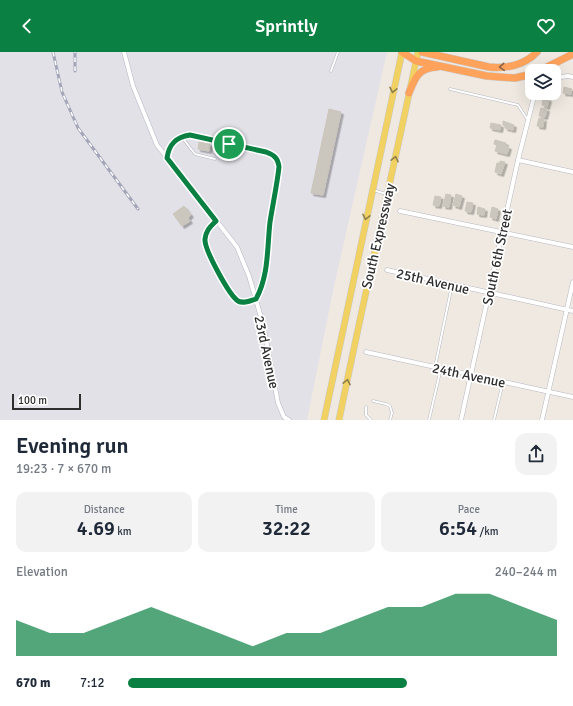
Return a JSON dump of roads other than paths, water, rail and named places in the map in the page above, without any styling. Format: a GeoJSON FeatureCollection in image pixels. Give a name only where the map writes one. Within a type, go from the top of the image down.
{"type":"FeatureCollection","features":[{"type":"Feature","properties":{"kind":"highway"},"geometry":{"type":"LineString","coordinates":[[402,52],[416,60],[456,69],[504,78],[515,78],[525,76]]}},
{"type":"Feature","properties":{"kind":"highway"},"geometry":{"type":"LineString","coordinates":[[422,52],[454,60],[499,68],[519,64],[537,52]]}},
{"type":"Feature","properties":{"kind":"highway"},"geometry":{"type":"LineString","coordinates":[[435,52],[454,60]]}},
{"type":"Feature","properties":{"kind":"highway"},"geometry":{"type":"LineString","coordinates":[[553,64],[573,54]]}},
{"type":"Feature","properties":{"kind":"highway"},"geometry":{"type":"LineString","coordinates":[[409,93],[415,78],[424,69],[436,67],[456,69]]}},
{"type":"Feature","properties":{"kind":"main road","name":"South Expressway"},"geometry":{"type":"LineString","coordinates":[[324,420],[402,52]]}},
{"type":"Feature","properties":{"kind":"main road","name":"South Expressway"},"geometry":{"type":"LineString","coordinates":[[339,420],[368,277],[388,194],[418,52]]}},
{"type":"Feature","properties":{"kind":"main road"},"geometry":{"type":"LineString","coordinates":[[343,403],[345,420]]}},
{"type":"Feature","properties":{"kind":"street","name":"23rd Avenue"},"geometry":{"type":"LineString","coordinates":[[124,52],[133,86],[157,145],[237,247],[249,276],[263,324],[278,403],[284,417],[289,420]]}},
{"type":"Feature","properties":{"kind":"street"},"geometry":{"type":"LineString","coordinates":[[561,77],[573,77]]}},
{"type":"Feature","properties":{"kind":"street","name":"South 6th Street"},"geometry":{"type":"LineString","coordinates":[[461,420],[518,160],[533,100]]}},
{"type":"Feature","properties":{"kind":"street"},"geometry":{"type":"LineString","coordinates":[[518,160],[573,172]]}},
{"type":"Feature","properties":{"kind":"street"},"geometry":{"type":"LineString","coordinates":[[400,210],[573,247]]}},
{"type":"Feature","properties":{"kind":"street","name":"25th Avenue"},"geometry":{"type":"LineString","coordinates":[[387,270],[573,312]]}},
{"type":"Feature","properties":{"kind":"street"},"geometry":{"type":"LineString","coordinates":[[542,420],[573,282]]}},
{"type":"Feature","properties":{"kind":"street","name":"24th Avenue"},"geometry":{"type":"LineString","coordinates":[[366,352],[573,397]]}},
{"type":"Feature","properties":{"kind":"lane"},"geometry":{"type":"LineString","coordinates":[[331,71],[338,52]]}},
{"type":"Feature","properties":{"kind":"lane"},"geometry":{"type":"LineString","coordinates":[[450,89],[518,105],[528,120]]}},
{"type":"Feature","properties":{"kind":"lane"},"geometry":{"type":"LineString","coordinates":[[167,158],[170,146],[181,136],[190,135],[266,152],[273,155],[278,160],[278,172],[270,222],[269,250],[265,278],[256,299],[246,302],[238,301],[232,295],[214,264],[208,252],[205,239],[208,228],[216,221]]}},
{"type":"Feature","properties":{"kind":"lane"},"geometry":{"type":"LineString","coordinates":[[181,136],[195,154],[215,159]]}},
{"type":"Feature","properties":{"kind":"lane"},"geometry":{"type":"LineString","coordinates":[[372,190],[388,194]]}},
{"type":"Feature","properties":{"kind":"lane"},"geometry":{"type":"LineString","coordinates":[[435,367],[452,285]]}},
{"type":"Feature","properties":{"kind":"lane"},"geometry":{"type":"LineString","coordinates":[[429,420],[441,368]]}},
{"type":"Feature","properties":{"kind":"lane"},"geometry":{"type":"LineString","coordinates":[[494,420],[503,382]]}},
{"type":"Feature","properties":{"kind":"lane"},"geometry":{"type":"LineString","coordinates":[[373,401],[390,406],[392,413],[390,420]]}},
{"type":"Feature","properties":{"kind":"lane"},"geometry":{"type":"LineString","coordinates":[[366,407],[366,415],[371,420]]}},
{"type":"Feature","properties":{"kind":"railway"},"geometry":{"type":"LineString","coordinates":[[53,52],[62,92],[78,128],[138,209]]}},
{"type":"Feature","properties":{"kind":"railway"},"geometry":{"type":"LineString","coordinates":[[75,52],[75,71]]}}]}
